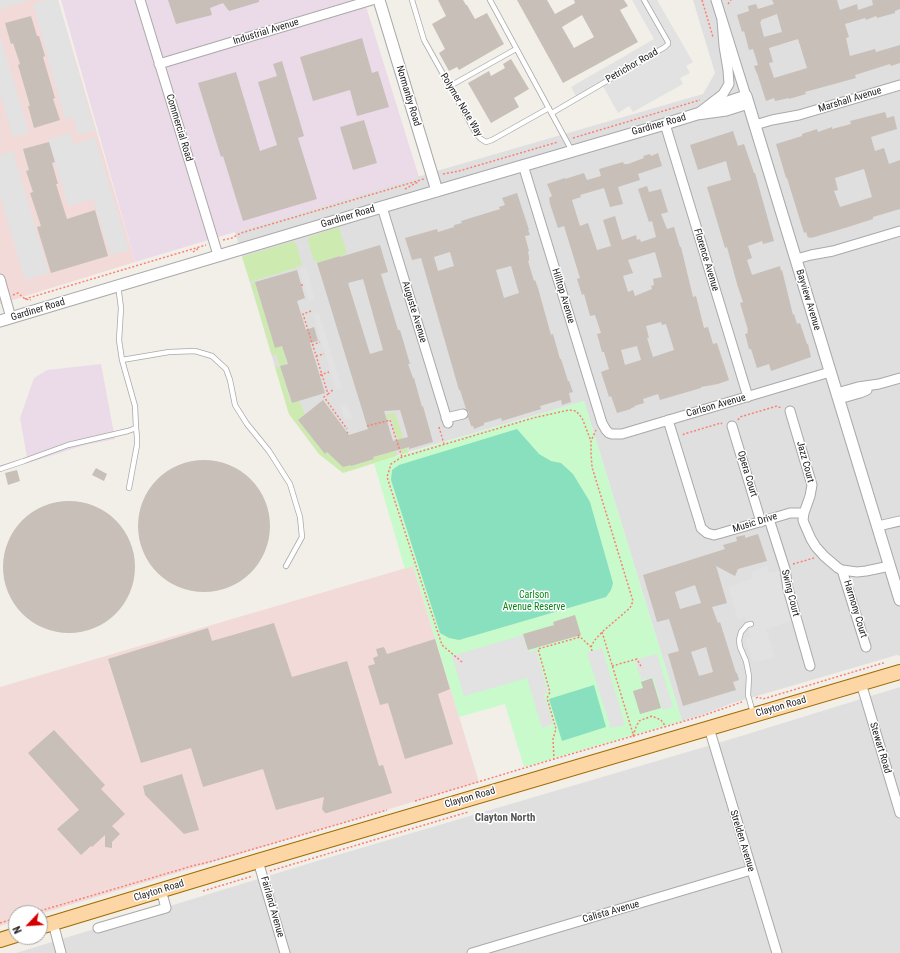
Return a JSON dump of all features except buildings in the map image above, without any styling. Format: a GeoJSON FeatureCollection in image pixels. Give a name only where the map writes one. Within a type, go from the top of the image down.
{"type":"FeatureCollection","features":[{"type":"Feature","properties":{"kind":"main road","name":"Clayton Road"},"geometry":{"type":"LineString","coordinates":[[48,925],[555,773],[635,743],[668,734],[709,728],[893,674]]}},
{"type":"Feature","properties":{"kind":"street","name":"Commercial Road"},"geometry":{"type":"LineString","coordinates":[[140,0],[218,255]]}},
{"type":"Feature","properties":{"kind":"street","name":"Industrial Avenue"},"geometry":{"type":"LineString","coordinates":[[159,64],[372,0]]}},
{"type":"Feature","properties":{"kind":"street","name":"Normanby Road"},"geometry":{"type":"LineString","coordinates":[[379,0],[437,191]]}},
{"type":"Feature","properties":{"kind":"street","name":"Bayview Avenue"},"geometry":{"type":"LineString","coordinates":[[716,0],[900,600]]}},
{"type":"Feature","properties":{"kind":"street","name":"Gardiner Road"},"geometry":{"type":"LineString","coordinates":[[697,114],[723,94],[729,84],[722,20]]}},
{"type":"Feature","properties":{"kind":"street","name":"Marshall Avenue"},"geometry":{"type":"LineString","coordinates":[[756,128],[774,125],[799,115],[900,85]]}},
{"type":"Feature","properties":{"kind":"street","name":"Gardiner Road"},"geometry":{"type":"LineString","coordinates":[[0,321],[218,255],[697,114],[726,110],[747,100]]}},
{"type":"Feature","properties":{"kind":"street","name":"Florence Avenue"},"geometry":{"type":"LineString","coordinates":[[665,124],[748,397]]}},
{"type":"Feature","properties":{"kind":"street","name":"Hilltop Avenue"},"geometry":{"type":"LineString","coordinates":[[523,165],[603,427]]}},
{"type":"Feature","properties":{"kind":"street","name":"Auguste Avenue"},"geometry":{"type":"LineString","coordinates":[[382,207],[447,420],[463,414]]}},
{"type":"Feature","properties":{"kind":"street"},"geometry":{"type":"LineString","coordinates":[[797,262],[815,260],[833,251],[900,231]]}},
{"type":"Feature","properties":{"kind":"street"},"geometry":{"type":"LineString","coordinates":[[0,279],[11,318]]}},
{"type":"Feature","properties":{"kind":"street","name":"Carlson Avenue"},"geometry":{"type":"LineString","coordinates":[[603,427],[609,433],[622,434],[830,372]]}},
{"type":"Feature","properties":{"kind":"street"},"geometry":{"type":"LineString","coordinates":[[838,396],[860,393],[879,384],[900,378]]}},
{"type":"Feature","properties":{"kind":"street","name":"Jazz Court"},"geometry":{"type":"LineString","coordinates":[[790,411],[812,484],[810,496],[804,513]]}},
{"type":"Feature","properties":{"kind":"street","name":"Music Drive"},"geometry":{"type":"LineString","coordinates":[[668,420],[700,524],[704,531],[714,535],[790,513],[804,513]]}},
{"type":"Feature","properties":{"kind":"street","name":"Opera Court"},"geometry":{"type":"LineString","coordinates":[[732,426],[765,520]]}},
{"type":"Feature","properties":{"kind":"street"},"geometry":{"type":"LineString","coordinates":[[804,513],[803,520],[816,548],[842,570],[857,572],[890,566]]}},
{"type":"Feature","properties":{"kind":"street","name":"Swing Court"},"geometry":{"type":"LineString","coordinates":[[765,520],[784,567],[788,589],[810,666]]}},
{"type":"Feature","properties":{"kind":"street"},"geometry":{"type":"LineString","coordinates":[[878,529],[900,521]]}},
{"type":"Feature","properties":{"kind":"street"},"geometry":{"type":"LineString","coordinates":[[878,529],[900,525]]}},
{"type":"Feature","properties":{"kind":"street","name":"Harmony Court"},"geometry":{"type":"LineString","coordinates":[[842,570],[866,648]]}},
{"type":"Feature","properties":{"kind":"street","name":"Stewart Road"},"geometry":{"type":"LineString","coordinates":[[861,683],[900,814]]}},
{"type":"Feature","properties":{"kind":"street","name":"Strelden Avenue"},"geometry":{"type":"LineString","coordinates":[[709,728],[776,953]]}},
{"type":"Feature","properties":{"kind":"street","name":"Fairland Avenue"},"geometry":{"type":"LineString","coordinates":[[258,861],[285,953]]}},
{"type":"Feature","properties":{"kind":"street","name":"Calista Avenue"},"geometry":{"type":"LineString","coordinates":[[472,953],[751,870]]}},
{"type":"Feature","properties":{"kind":"street"},"geometry":{"type":"LineString","coordinates":[[98,928],[166,908],[161,890]]}},
{"type":"Feature","properties":{"kind":"street"},"geometry":{"type":"LineString","coordinates":[[48,927],[61,953]]}},
{"type":"Feature","properties":{"kind":"lane","name":"Polymer Note Way"},"geometry":{"type":"LineString","coordinates":[[412,0],[424,40],[481,140],[486,142],[492,140],[549,108]]}},
{"type":"Feature","properties":{"kind":"lane"},"geometry":{"type":"LineString","coordinates":[[490,0],[572,151]]}},
{"type":"Feature","properties":{"kind":"lane","name":"Petrichor Road"},"geometry":{"type":"LineString","coordinates":[[552,113],[668,44],[644,0]]}},
{"type":"Feature","properties":{"kind":"lane"},"geometry":{"type":"LineString","coordinates":[[450,86],[516,48]]}},
{"type":"Feature","properties":{"kind":"lane"},"geometry":{"type":"LineString","coordinates":[[118,285],[120,308],[119,340],[122,360],[135,406],[137,437],[137,445],[128,488]]}},
{"type":"Feature","properties":{"kind":"lane"},"geometry":{"type":"LineString","coordinates":[[122,360],[169,352],[195,351],[212,356],[226,368],[235,405],[247,424],[269,451],[290,484],[300,517],[302,537],[286,566]]}},
{"type":"Feature","properties":{"kind":"lane"},"geometry":{"type":"LineString","coordinates":[[0,469],[68,445],[136,428]]}},
{"type":"Feature","properties":{"kind":"lane"},"geometry":{"type":"LineString","coordinates":[[751,624],[747,625],[741,632],[739,640],[740,647],[746,661],[748,694],[754,715]]}},
{"type":"Feature","properties":{"kind":"path"},"geometry":{"type":"LineString","coordinates":[[702,0],[715,41]]}},
{"type":"Feature","properties":{"kind":"path"},"geometry":{"type":"LineString","coordinates":[[728,4],[731,0]]}},
{"type":"Feature","properties":{"kind":"path"},"geometry":{"type":"LineString","coordinates":[[448,174],[702,99]]}},
{"type":"Feature","properties":{"kind":"path"},"geometry":{"type":"LineString","coordinates":[[232,238],[241,233],[419,181]]}},
{"type":"Feature","properties":{"kind":"path"},"geometry":{"type":"LineString","coordinates":[[25,299],[201,247]]}},
{"type":"Feature","properties":{"kind":"path"},"geometry":{"type":"LineString","coordinates":[[310,311],[303,314],[306,328],[328,394]]}},
{"type":"Feature","properties":{"kind":"path"},"geometry":{"type":"LineString","coordinates":[[312,345],[320,342]]}},
{"type":"Feature","properties":{"kind":"path"},"geometry":{"type":"LineString","coordinates":[[316,356],[324,354]]}},
{"type":"Feature","properties":{"kind":"path"},"geometry":{"type":"LineString","coordinates":[[321,374],[329,372]]}},
{"type":"Feature","properties":{"kind":"path"},"geometry":{"type":"LineString","coordinates":[[334,389],[324,397],[347,429]]}},
{"type":"Feature","properties":{"kind":"path"},"geometry":{"type":"LineString","coordinates":[[462,662],[442,645],[387,477],[391,464],[402,457],[444,443],[533,418],[568,410],[576,411],[582,418],[591,441],[592,467],[633,601],[630,608],[594,640],[591,648]]}},
{"type":"Feature","properties":{"kind":"path"},"geometry":{"type":"LineString","coordinates":[[367,426],[390,420],[402,457]]}},
{"type":"Feature","properties":{"kind":"path"},"geometry":{"type":"LineString","coordinates":[[591,441],[596,430],[603,427]]}},
{"type":"Feature","properties":{"kind":"path"},"geometry":{"type":"LineString","coordinates":[[784,567],[824,556]]}},
{"type":"Feature","properties":{"kind":"path"},"geometry":{"type":"LineString","coordinates":[[602,632],[635,743]]}},
{"type":"Feature","properties":{"kind":"path"},"geometry":{"type":"LineString","coordinates":[[555,773],[553,739],[556,729],[547,698],[550,692],[538,649],[579,636],[591,648],[592,651]]}},
{"type":"Feature","properties":{"kind":"path"},"geometry":{"type":"LineString","coordinates":[[612,666],[636,659],[642,668]]}},
{"type":"Feature","properties":{"kind":"path"},"geometry":{"type":"LineString","coordinates":[[409,803],[554,759],[635,743],[668,734],[702,716],[735,704],[758,697],[763,699],[883,663],[893,674]]}},
{"type":"Feature","properties":{"kind":"path"},"geometry":{"type":"LineString","coordinates":[[635,743],[636,728],[639,721],[652,716],[661,720],[668,734]]}},
{"type":"Feature","properties":{"kind":"path"},"geometry":{"type":"LineString","coordinates":[[48,909],[387,810]]}},
{"type":"Feature","properties":{"kind":"shaded area"},"geometry":{"type":"Polygon","coordinates":[[[0,0],[58,0],[135,262],[0,304],[0,0]]]}},
{"type":"Feature","properties":{"kind":"shaded area"},"geometry":{"type":"Polygon","coordinates":[[[0,0],[31,0],[0,9],[0,0]]]}},
{"type":"Feature","properties":{"kind":"shaded area"},"geometry":{"type":"Polygon","coordinates":[[[46,0],[58,0],[95,131],[78,135],[73,117],[65,119],[33,4],[46,0]]]}},
{"type":"Feature","properties":{"kind":"shaded area"},"geometry":{"type":"Polygon","coordinates":[[[61,0],[364,0],[419,177],[135,262],[61,0]]]}},
{"type":"Feature","properties":{"kind":"shaded area"},"geometry":{"type":"Polygon","coordinates":[[[632,0],[657,0],[693,62],[686,66],[690,73],[680,78],[683,84],[633,112],[629,106],[618,113],[603,86],[578,100],[571,87],[654,39],[632,0]]]}},
{"type":"Feature","properties":{"kind":"shaded area"},"geometry":{"type":"Polygon","coordinates":[[[693,0],[900,0],[900,656],[897,655],[733,703],[682,721],[584,401],[374,462],[343,473],[319,454],[289,414],[235,232],[447,168],[703,94],[715,73],[693,0]]]}},
{"type":"Feature","properties":{"kind":"shaded area"},"geometry":{"type":"Polygon","coordinates":[[[0,36],[29,132],[13,137],[0,94],[0,36]]]}},
{"type":"Feature","properties":{"kind":"shaded area"},"geometry":{"type":"Polygon","coordinates":[[[70,133],[74,144],[95,138],[129,250],[110,255],[93,199],[68,206],[48,140],[70,133]]]}},
{"type":"Feature","properties":{"kind":"shaded area"},"geometry":{"type":"Polygon","coordinates":[[[13,151],[49,273],[25,280],[0,196],[0,155],[13,151]]]}},
{"type":"Feature","properties":{"kind":"shaded area"},"geometry":{"type":"Polygon","coordinates":[[[306,267],[315,299],[309,301],[299,269],[306,267]]]}},
{"type":"Feature","properties":{"kind":"shaded area"},"geometry":{"type":"Polygon","coordinates":[[[319,313],[342,388],[336,390],[313,315],[319,313]]]}},
{"type":"Feature","properties":{"kind":"shaded area"},"geometry":{"type":"Polygon","coordinates":[[[101,364],[115,439],[85,445],[28,463],[20,418],[34,378],[47,370],[101,364]]]}},
{"type":"Feature","properties":{"kind":"shaded area"},"geometry":{"type":"Polygon","coordinates":[[[347,403],[352,418],[345,420],[340,406],[347,403]]]}},
{"type":"Feature","properties":{"kind":"shaded area"},"geometry":{"type":"Polygon","coordinates":[[[413,566],[479,782],[48,912],[48,905],[8,905],[8,924],[0,926],[0,687],[413,566]]]}},
{"type":"Feature","properties":{"kind":"shaded area"},"geometry":{"type":"Polygon","coordinates":[[[767,566],[769,573],[778,570],[792,621],[766,629],[775,657],[753,663],[746,639],[751,637],[745,617],[738,619],[728,587],[752,579],[751,572],[767,566]]]}},
{"type":"Feature","properties":{"kind":"shaded area"},"geometry":{"type":"Polygon","coordinates":[[[523,635],[529,652],[536,650],[548,693],[544,694],[553,724],[542,728],[527,678],[464,696],[452,656],[523,635]]]}},
{"type":"Feature","properties":{"kind":"shaded area"},"geometry":{"type":"Polygon","coordinates":[[[602,648],[625,725],[611,728],[587,653],[602,648]]]}},
{"type":"Feature","properties":{"kind":"shaded area"},"geometry":{"type":"Polygon","coordinates":[[[657,654],[673,707],[663,710],[653,677],[641,680],[635,660],[657,654]]]}},
{"type":"Feature","properties":{"kind":"shaded area"},"geometry":{"type":"Polygon","coordinates":[[[900,687],[900,953],[16,953],[42,945],[48,945],[48,943],[317,861],[728,740],[900,687]]]}},
{"type":"Feature","properties":{"kind":"green space"},"geometry":{"type":"Polygon","coordinates":[[[339,227],[347,254],[317,263],[314,261],[308,241],[309,237],[339,227]]]}},
{"type":"Feature","properties":{"kind":"green space"},"geometry":{"type":"Polygon","coordinates":[[[294,241],[297,246],[302,265],[250,282],[242,257],[294,241]]]}},
{"type":"Feature","properties":{"kind":"green space"},"geometry":{"type":"Polygon","coordinates":[[[255,282],[275,348],[282,346],[287,364],[280,366],[276,354],[272,356],[251,284],[255,282]]]}},
{"type":"Feature","properties":{"kind":"green space"},"geometry":{"type":"Polygon","coordinates":[[[280,366],[291,403],[299,401],[305,414],[298,420],[325,454],[327,452],[343,467],[351,464],[352,466],[374,459],[373,457],[396,451],[397,456],[343,473],[319,454],[289,414],[275,367],[280,366]]]}},
{"type":"Feature","properties":{"kind":"green space","name":"Carlson Avenue Reserve"},"geometry":{"type":"Polygon","coordinates":[[[584,401],[682,721],[524,767],[505,704],[459,717],[413,566],[405,569],[374,463],[584,401]]]}},
{"type":"Feature","properties":{"kind":"green space"},"geometry":{"type":"Polygon","coordinates":[[[395,412],[408,453],[402,454],[391,418],[373,423],[372,419],[395,412]]]}},
{"type":"Feature","properties":{"kind":"green space"},"geometry":{"type":"Polygon","coordinates":[[[517,429],[539,454],[551,461],[561,463],[573,474],[590,502],[613,583],[611,590],[606,597],[459,640],[449,638],[440,633],[391,480],[392,470],[399,465],[517,429]]]}},
{"type":"Feature","properties":{"kind":"green space"},"geometry":{"type":"Polygon","coordinates":[[[594,685],[606,727],[562,741],[549,699],[594,685]]]}},
{"type":"Feature","properties":{"kind":"district","name":"Clayton North"},"geometry":{"type":"Point","coordinates":[505,818]}}]}
